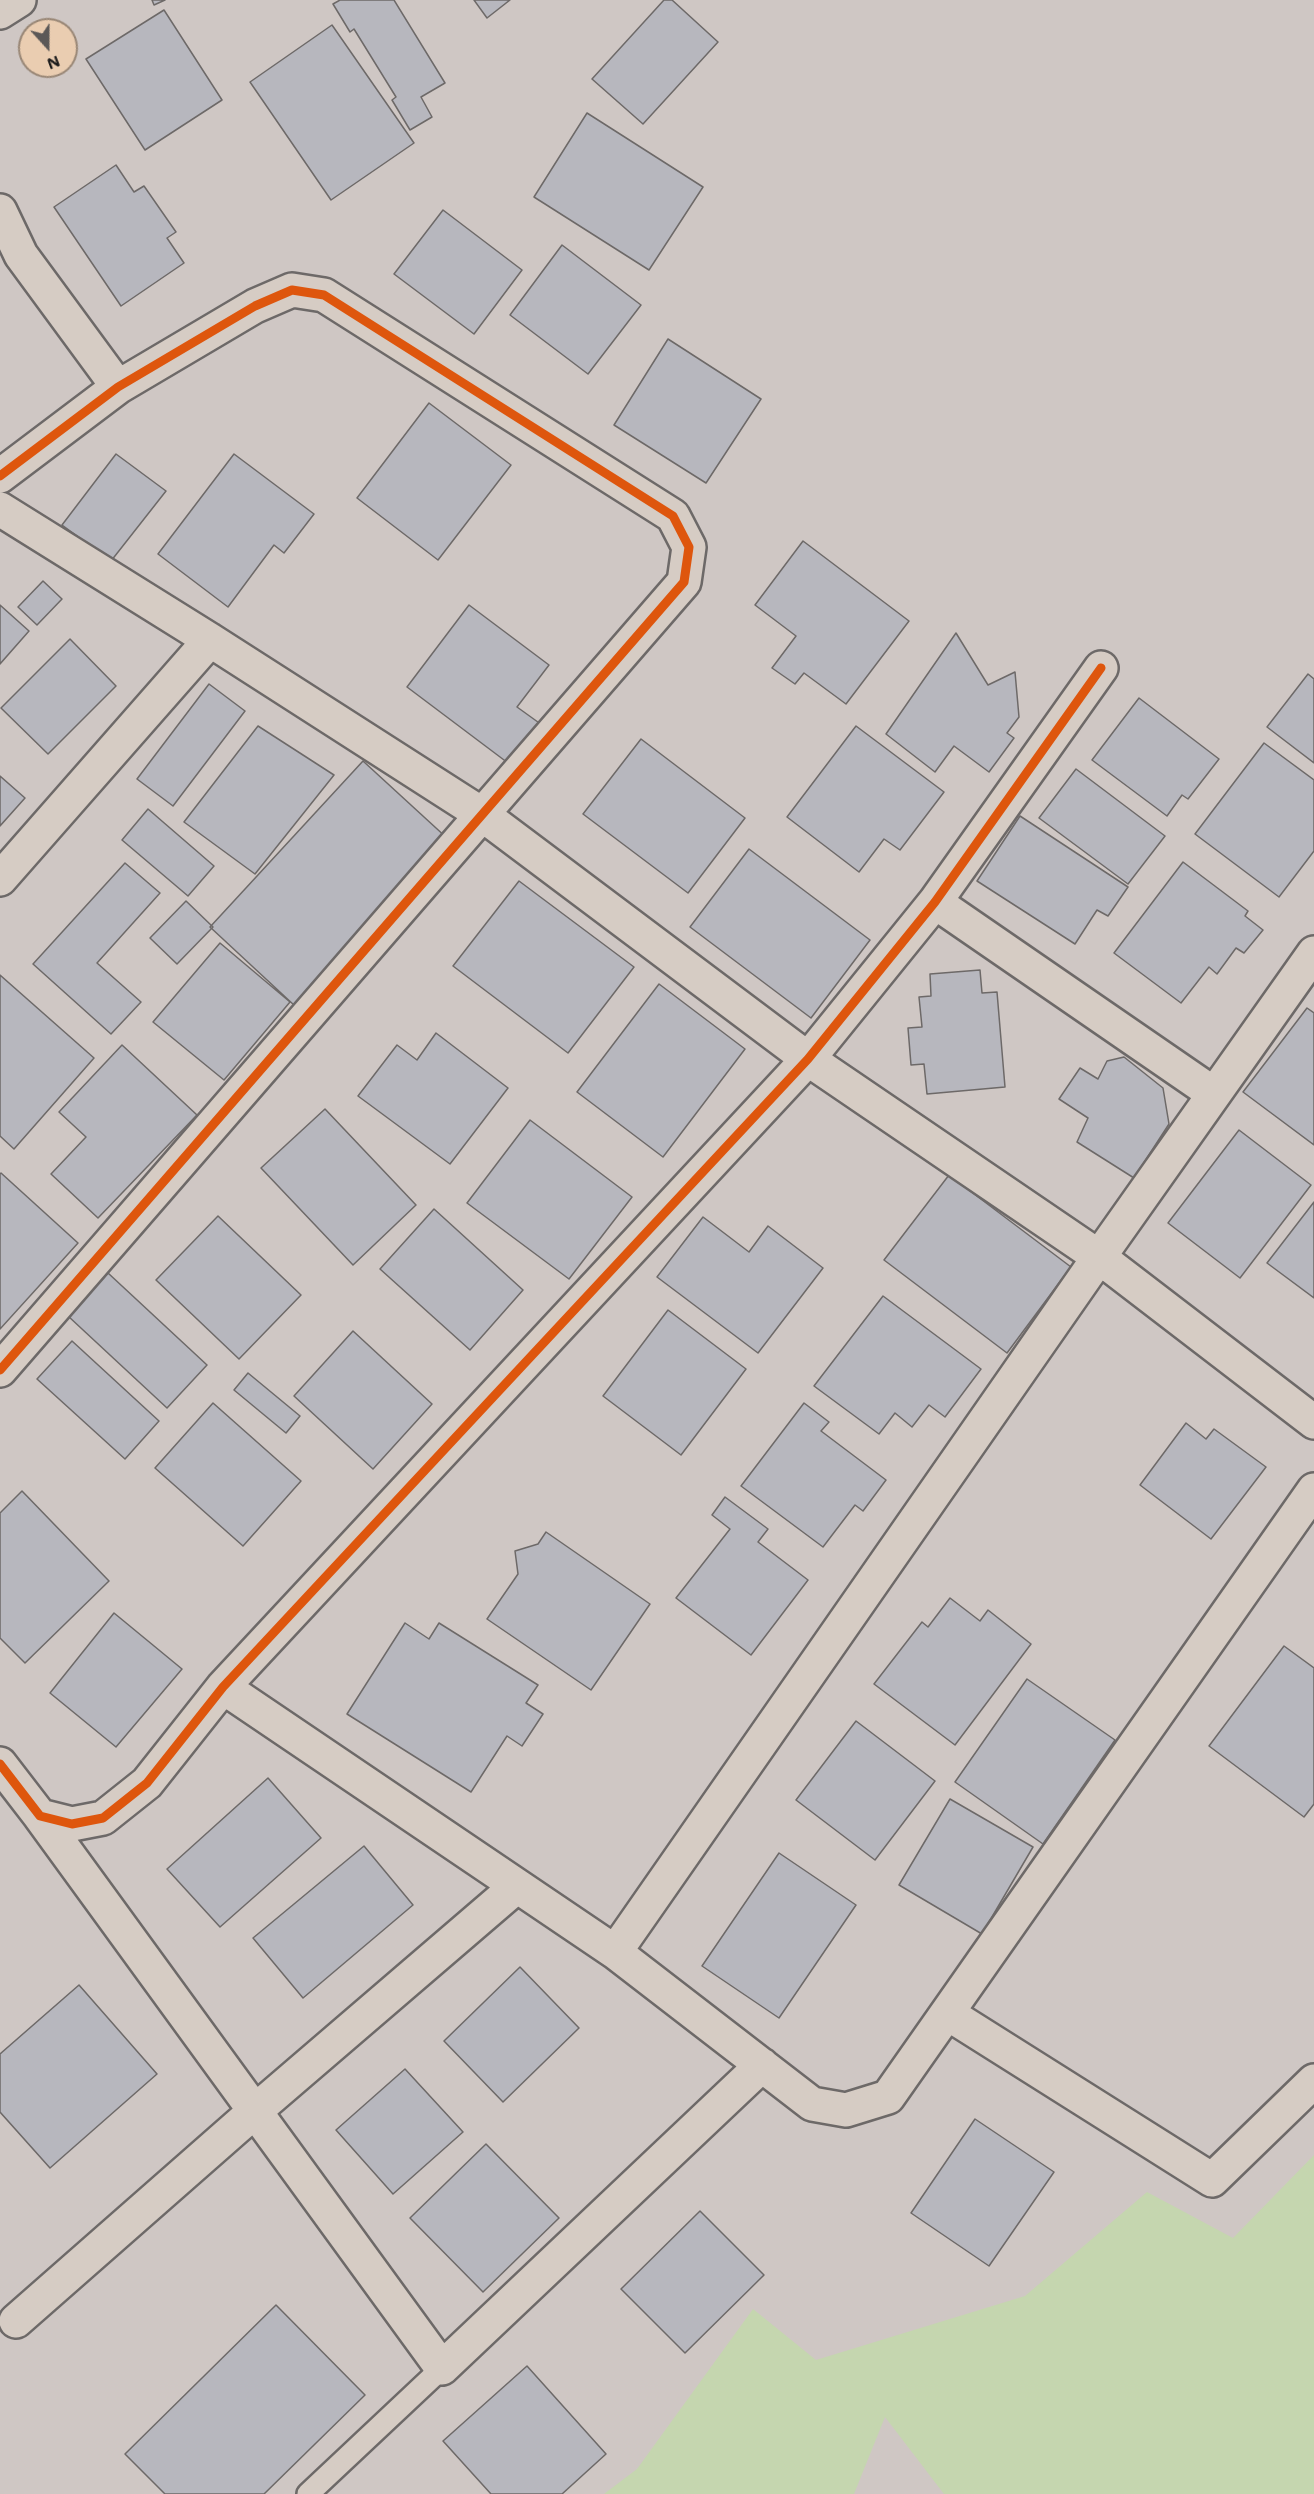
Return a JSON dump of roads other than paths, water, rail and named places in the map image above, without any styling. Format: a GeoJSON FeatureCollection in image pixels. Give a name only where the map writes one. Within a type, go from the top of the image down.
{"type":"FeatureCollection","features":[{"type":"Feature","properties":{"kind":"street"},"geometry":{"type":"LineString","coordinates":[[0,12],[19,0]]}},
{"type":"Feature","properties":{"kind":"street"},"geometry":{"type":"LineString","coordinates":[[0,211],[21,255],[118,387]]}},
{"type":"Feature","properties":{"kind":"street"},"geometry":{"type":"LineString","coordinates":[[0,476],[118,387],[265,302],[292,290],[324,295],[673,516],[689,547],[684,582],[0,1370]]}},
{"type":"Feature","properties":{"kind":"street"},"geometry":{"type":"LineString","coordinates":[[0,509],[483,815],[808,1059],[1099,1257],[1314,1422]]}},
{"type":"Feature","properties":{"kind":"street"},"geometry":{"type":"LineString","coordinates":[[0,879],[210,640]]}},
{"type":"Feature","properties":{"kind":"street"},"geometry":{"type":"LineString","coordinates":[[40,1816],[72,1824],[103,1818],[147,1783],[223,1687],[808,1059],[935,902],[1101,668]]}},
{"type":"Feature","properties":{"kind":"street"},"geometry":{"type":"LineString","coordinates":[[935,902],[1214,1094]]}},
{"type":"Feature","properties":{"kind":"street"},"geometry":{"type":"LineString","coordinates":[[615,1952],[1214,1094],[1310,969]]}},
{"type":"Feature","properties":{"kind":"street"},"geometry":{"type":"LineString","coordinates":[[223,1687],[615,1952],[812,2104],[846,2110],[888,2097],[1314,1490]]}},
{"type":"Feature","properties":{"kind":"street"},"geometry":{"type":"LineString","coordinates":[[0,1764],[442,2368],[762,2065]]}},
{"type":"Feature","properties":{"kind":"street"},"geometry":{"type":"LineString","coordinates":[[16,2321],[255,2111],[517,1886]]}},
{"type":"Feature","properties":{"kind":"street"},"geometry":{"type":"LineString","coordinates":[[947,2013],[1212,2180],[1314,2081]]}},
{"type":"Feature","properties":{"kind":"lane"},"geometry":{"type":"LineString","coordinates":[[308,2494],[442,2368]]}}]}
